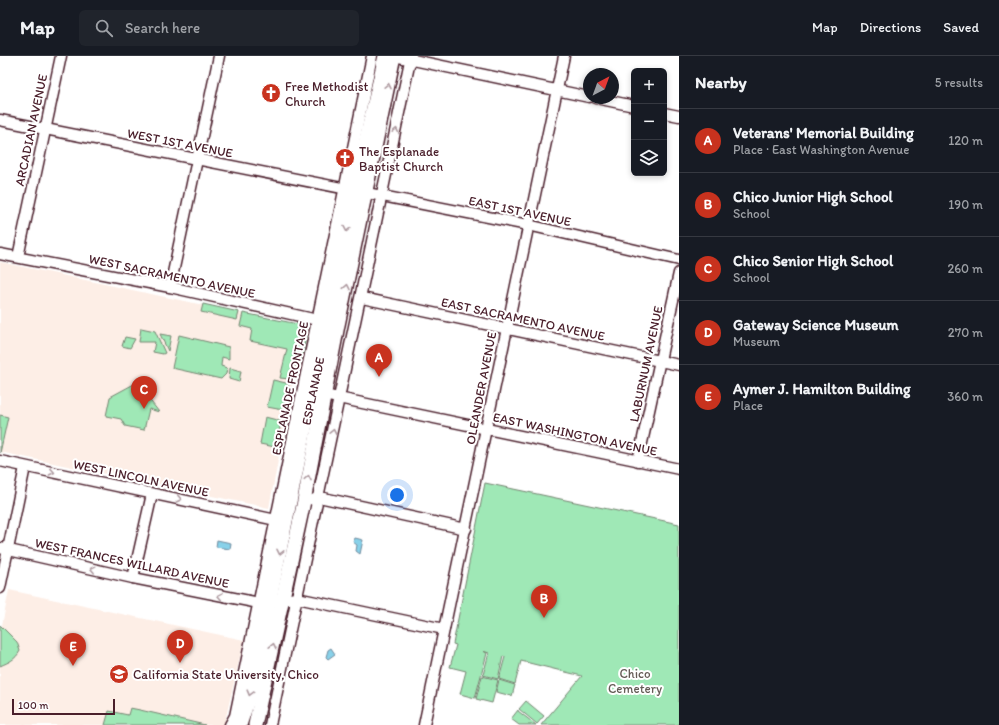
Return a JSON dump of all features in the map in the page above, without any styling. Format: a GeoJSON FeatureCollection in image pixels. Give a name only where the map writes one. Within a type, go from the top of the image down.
{"type":"FeatureCollection","features":[{"type":"Feature","properties":{"kind":"main road","name":"ESPLANADE"},"geometry":{"type":"LineString","coordinates":[[255,725],[282,516],[327,322],[385,56]]}},
{"type":"Feature","properties":{"kind":"main road","name":"ESPLANADE"},"geometry":{"type":"LineString","coordinates":[[355,191],[394,56]]}},
{"type":"Feature","properties":{"kind":"main road","name":"ESPLANADE"},"geometry":{"type":"LineString","coordinates":[[240,725],[251,691],[270,602],[302,506],[324,395],[327,322]]}},
{"type":"Feature","properties":{"kind":"street","name":"ARCADIAN AVENUE"},"geometry":{"type":"LineString","coordinates":[[18,257],[61,56]]}},
{"type":"Feature","properties":{"kind":"street"},"geometry":{"type":"LineString","coordinates":[[170,287],[219,56]]}},
{"type":"Feature","properties":{"kind":"street","name":"ESPLANADE FRONTAGE"},"geometry":{"type":"LineString","coordinates":[[327,322],[355,191],[372,56]]}},
{"type":"Feature","properties":{"kind":"street"},"geometry":{"type":"LineString","coordinates":[[394,56],[411,58],[583,95]]}},
{"type":"Feature","properties":{"kind":"street","name":"OLEANDER AVENUE"},"geometry":{"type":"LineString","coordinates":[[424,725],[564,56]]}},
{"type":"Feature","properties":{"kind":"street"},"geometry":{"type":"LineString","coordinates":[[270,725],[362,298],[411,58]]}},
{"type":"Feature","properties":{"kind":"street"},"geometry":{"type":"LineString","coordinates":[[619,103],[631,105]]}},
{"type":"Feature","properties":{"kind":"street"},"geometry":{"type":"LineString","coordinates":[[667,114],[679,116]]}},
{"type":"Feature","properties":{"kind":"street","name":"WEST 1ST AVENUE"},"geometry":{"type":"LineString","coordinates":[[0,120],[355,191]]}},
{"type":"Feature","properties":{"kind":"street","name":"EAST 1ST AVENUE"},"geometry":{"type":"LineString","coordinates":[[355,191],[528,225],[679,260]]}},
{"type":"Feature","properties":{"kind":"street","name":"WEST SACRAMENTO AVENUE"},"geometry":{"type":"LineString","coordinates":[[0,254],[170,287],[327,322]]}},
{"type":"Feature","properties":{"kind":"street","name":"LABURNUM AVENUE"},"geometry":{"type":"LineString","coordinates":[[638,461],[679,273]]}},
{"type":"Feature","properties":{"kind":"street","name":"EAST SACRAMENTO AVENUE"},"geometry":{"type":"LineString","coordinates":[[362,298],[679,365]]}},
{"type":"Feature","properties":{"kind":"street","name":"EAST WASHINGTON AVENUE"},"geometry":{"type":"LineString","coordinates":[[324,395],[679,469]]}},
{"type":"Feature","properties":{"kind":"street","name":"WEST LINCOLN AVENUE"},"geometry":{"type":"LineString","coordinates":[[0,461],[152,494],[282,516]]}},
{"type":"Feature","properties":{"kind":"street"},"geometry":{"type":"LineString","coordinates":[[0,588],[4,549],[25,467]]}},
{"type":"Feature","properties":{"kind":"street"},"geometry":{"type":"LineString","coordinates":[[133,578],[152,494]]}},
{"type":"Feature","properties":{"kind":"street"},"geometry":{"type":"LineString","coordinates":[[282,516],[319,497],[466,529]]}},
{"type":"Feature","properties":{"kind":"street","name":"WEST FRANCES WILLARD AVENUE"},"geometry":{"type":"LineString","coordinates":[[4,549],[133,578],[270,602],[297,598],[444,629]]}},
{"type":"Feature","properties":{"kind":"street"},"geometry":{"type":"LineString","coordinates":[[230,725],[235,716],[270,602]]}},
{"type":"Feature","properties":{"kind":"shaded area"},"geometry":{"type":"Polygon","coordinates":[[[0,262],[303,326],[301,363],[296,366],[269,508],[0,452],[0,262]]]}},
{"type":"Feature","properties":{"kind":"shaded area","name":"California State University, Chico"},"geometry":{"type":"Polygon","coordinates":[[[9,590],[244,640],[224,725],[205,725],[130,708],[128,715],[109,711],[105,725],[0,725],[0,635],[9,590]]]}},
{"type":"Feature","properties":{"kind":"green space"},"geometry":{"type":"Polygon","coordinates":[[[203,304],[239,312],[237,320],[201,312],[203,304]]]}},
{"type":"Feature","properties":{"kind":"green space"},"geometry":{"type":"Polygon","coordinates":[[[243,313],[303,325],[307,331],[301,363],[296,366],[293,365],[289,379],[280,378],[287,349],[250,341],[252,329],[240,326],[243,313]]]}},
{"type":"Feature","properties":{"kind":"green space"},"geometry":{"type":"Polygon","coordinates":[[[141,328],[155,331],[165,353],[153,352],[155,342],[139,342],[141,328]]]}},
{"type":"Feature","properties":{"kind":"green space"},"geometry":{"type":"Polygon","coordinates":[[[160,334],[171,336],[168,351],[160,334]]]}},
{"type":"Feature","properties":{"kind":"green space"},"geometry":{"type":"Polygon","coordinates":[[[179,335],[229,347],[229,359],[222,357],[221,366],[227,368],[226,374],[221,379],[172,368],[179,335]]]}},
{"type":"Feature","properties":{"kind":"green space"},"geometry":{"type":"Polygon","coordinates":[[[125,337],[135,339],[130,348],[122,346],[125,337]]]}},
{"type":"Feature","properties":{"kind":"green space"},"geometry":{"type":"Polygon","coordinates":[[[230,368],[241,371],[239,382],[229,379],[230,368]]]}},
{"type":"Feature","properties":{"kind":"green space"},"geometry":{"type":"Polygon","coordinates":[[[273,380],[286,383],[289,386],[283,410],[267,407],[273,380]]]}},
{"type":"Feature","properties":{"kind":"green space"},"geometry":{"type":"Polygon","coordinates":[[[134,384],[159,412],[149,409],[144,430],[125,426],[121,419],[106,416],[110,397],[134,384]]]}},
{"type":"Feature","properties":{"kind":"green space"},"geometry":{"type":"Polygon","coordinates":[[[0,415],[8,417],[0,453],[0,415]]]}},
{"type":"Feature","properties":{"kind":"green space"},"geometry":{"type":"Polygon","coordinates":[[[265,417],[281,421],[277,444],[275,447],[260,444],[265,417]]]}},
{"type":"Feature","properties":{"kind":"green space","name":"Chico Cemetery"},"geometry":{"type":"Polygon","coordinates":[[[485,483],[679,524],[679,725],[541,725],[582,676],[521,661],[515,684],[499,679],[505,657],[503,656],[498,679],[483,675],[489,653],[483,651],[487,653],[475,698],[460,694],[466,671],[450,667],[456,645],[453,644],[485,483]]]}},
{"type":"Feature","properties":{"kind":"green space"},"geometry":{"type":"Polygon","coordinates":[[[0,625],[17,642],[20,651],[14,659],[0,666],[0,625]]]}},
{"type":"Feature","properties":{"kind":"green space"},"geometry":{"type":"Polygon","coordinates":[[[482,676],[498,680],[492,703],[476,699],[482,676]]]}},
{"type":"Feature","properties":{"kind":"green space"},"geometry":{"type":"Polygon","coordinates":[[[499,680],[515,685],[512,696],[496,692],[499,680]]]}},
{"type":"Feature","properties":{"kind":"green space"},"geometry":{"type":"Polygon","coordinates":[[[526,701],[544,716],[537,724],[519,709],[526,701]]]}},
{"type":"Feature","properties":{"kind":"green space"},"geometry":{"type":"Polygon","coordinates":[[[130,708],[205,725],[105,725],[109,711],[128,715],[130,708]]]}},
{"type":"Feature","properties":{"kind":"green space"},"geometry":{"type":"Polygon","coordinates":[[[518,710],[536,725],[519,725],[511,719],[518,710]]]}},
{"type":"Feature","properties":{"kind":"water"},"geometry":{"type":"Polygon","coordinates":[[[355,538],[363,540],[360,554],[356,551],[357,545],[353,542],[355,538]]]}},
{"type":"Feature","properties":{"kind":"water"},"geometry":{"type":"Polygon","coordinates":[[[217,540],[231,543],[230,549],[216,547],[217,540]]]}},
{"type":"Feature","properties":{"kind":"water"},"geometry":{"type":"Polygon","coordinates":[[[331,648],[335,654],[328,659],[326,657],[328,650],[331,648]]]}},
{"type":"Feature","properties":{"kind":"place","name":"Free Methodist Church"},"geometry":{"type":"Point","coordinates":[271,93]}},
{"type":"Feature","properties":{"kind":"place","name":"The Esplanade Baptist Church"},"geometry":{"type":"Point","coordinates":[345,158]}},
{"type":"Feature","properties":{"kind":"place","name":"Veterans' Memorial Building"},"geometry":{"type":"Point","coordinates":[379,377]}},
{"type":"Feature","properties":{"kind":"place","name":"Chico Senior High School"},"geometry":{"type":"Point","coordinates":[144,409]}},
{"type":"Feature","properties":{"kind":"place","name":"Chico Junior High School"},"geometry":{"type":"Point","coordinates":[544,618]}},
{"type":"Feature","properties":{"kind":"place","name":"Gateway Science Museum"},"geometry":{"type":"Point","coordinates":[180,663]}},
{"type":"Feature","properties":{"kind":"place","name":"Aymer J. Hamilton Building"},"geometry":{"type":"Point","coordinates":[73,666]}},
{"type":"Feature","properties":{"kind":"place","name":"California State University, Chico"},"geometry":{"type":"Point","coordinates":[119,674]}}]}
